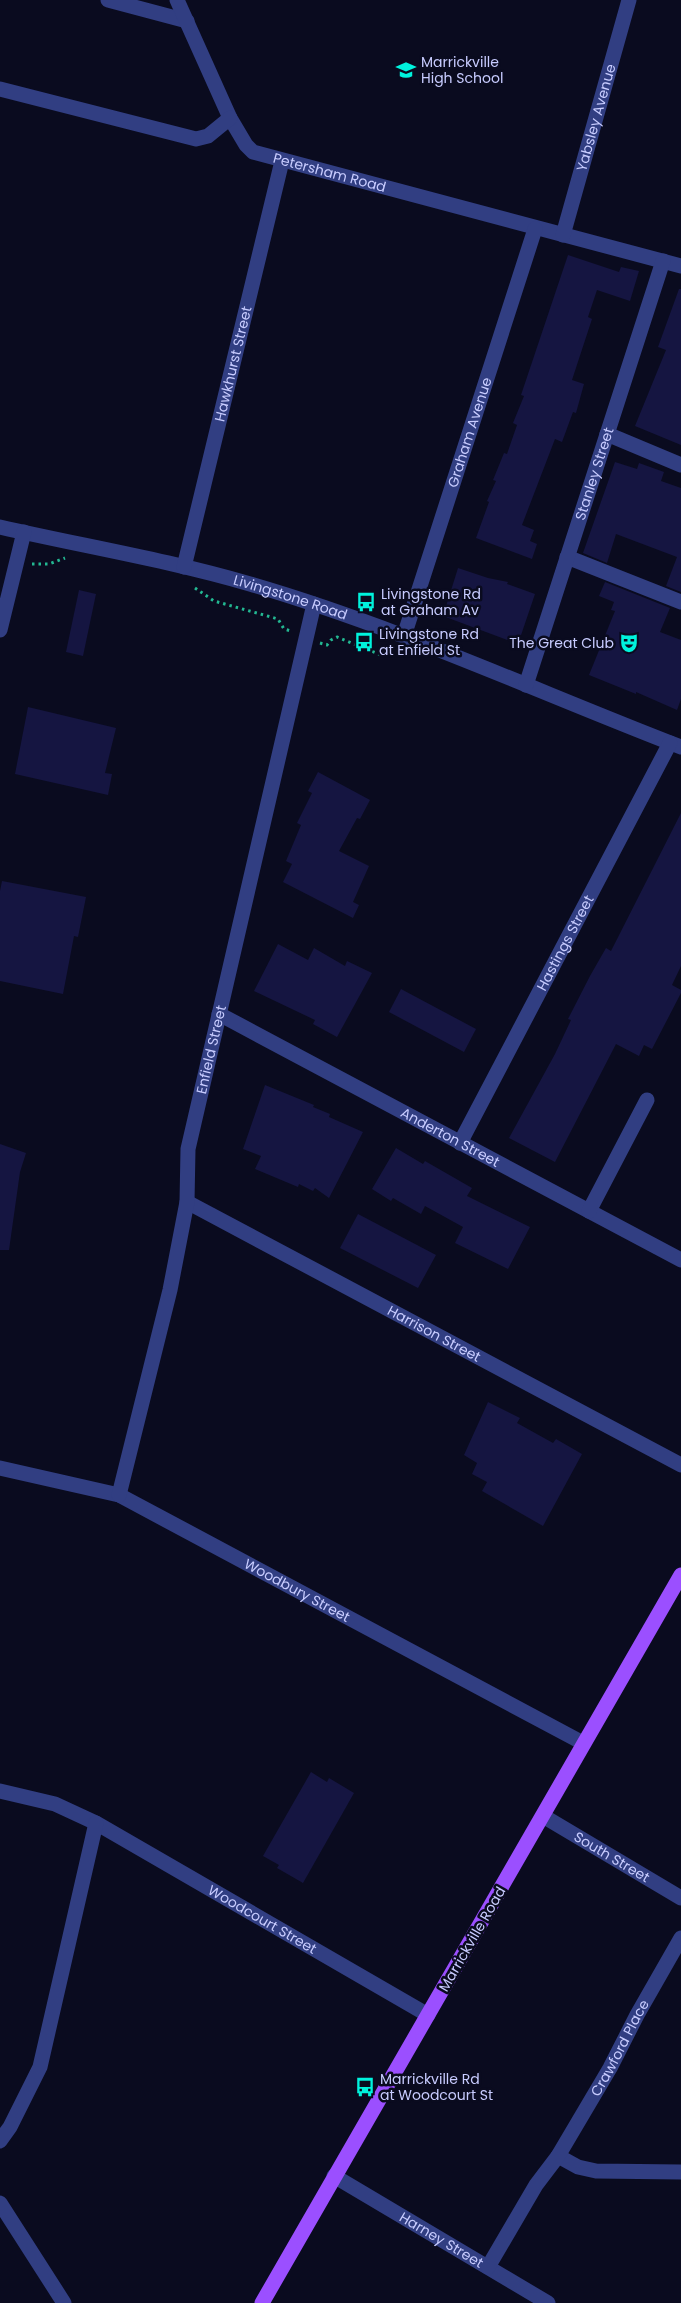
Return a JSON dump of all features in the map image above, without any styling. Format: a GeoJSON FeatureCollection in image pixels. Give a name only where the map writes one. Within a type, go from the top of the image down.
{"type":"FeatureCollection","features":[{"type":"Feature","properties":{"kind":"main road","name":"Marrickville Road"},"geometry":{"type":"LineString","coordinates":[[262,2303],[583,1743],[679,1583]]}},
{"type":"Feature","properties":{"kind":"street"},"geometry":{"type":"LineString","coordinates":[[108,0],[187,21]]}},
{"type":"Feature","properties":{"kind":"street","name":"Petersham Road"},"geometry":{"type":"LineString","coordinates":[[178,0],[230,118],[246,145],[253,152],[535,229],[681,266]]}},
{"type":"Feature","properties":{"kind":"street","name":"Yabsley Avenue"},"geometry":{"type":"LineString","coordinates":[[563,235],[629,0]]}},
{"type":"Feature","properties":{"kind":"street"},"geometry":{"type":"LineString","coordinates":[[0,89],[196,139],[208,136],[230,118]]}},
{"type":"Feature","properties":{"kind":"street","name":"Hawkhurst Street"},"geometry":{"type":"LineString","coordinates":[[184,567],[282,161]]}},
{"type":"Feature","properties":{"kind":"street","name":"Graham Avenue"},"geometry":{"type":"LineString","coordinates":[[404,636],[535,229]]}},
{"type":"Feature","properties":{"kind":"street","name":"Stanley Street"},"geometry":{"type":"LineString","coordinates":[[526,685],[663,261]]}},
{"type":"Feature","properties":{"kind":"street"},"geometry":{"type":"LineString","coordinates":[[607,434],[681,465]]}},
{"type":"Feature","properties":{"kind":"street","name":"Livingstone Road"},"geometry":{"type":"LineString","coordinates":[[0,527],[184,567],[250,584],[314,604],[404,636],[675,745]]}},
{"type":"Feature","properties":{"kind":"street"},"geometry":{"type":"LineString","coordinates":[[0,630],[24,532]]}},
{"type":"Feature","properties":{"kind":"street"},"geometry":{"type":"LineString","coordinates":[[567,557],[681,602]]}},
{"type":"Feature","properties":{"kind":"street","name":"Enfield Street"},"geometry":{"type":"LineString","coordinates":[[119,1495],[170,1290],[187,1202],[188,1148],[314,604]]}},
{"type":"Feature","properties":{"kind":"street","name":"Hastings Street"},"geometry":{"type":"LineString","coordinates":[[460,1142],[675,745]]}},
{"type":"Feature","properties":{"kind":"street","name":"Anderton Street"},"geometry":{"type":"LineString","coordinates":[[219,1014],[681,1260]]}},
{"type":"Feature","properties":{"kind":"street"},"geometry":{"type":"LineString","coordinates":[[589,1212],[647,1100]]}},
{"type":"Feature","properties":{"kind":"street","name":"Harrison Street"},"geometry":{"type":"LineString","coordinates":[[187,1202],[681,1465]]}},
{"type":"Feature","properties":{"kind":"street","name":"Woodbury Street"},"geometry":{"type":"LineString","coordinates":[[0,1468],[119,1495],[583,1743]]}},
{"type":"Feature","properties":{"kind":"street","name":"Woodcourt Street"},"geometry":{"type":"LineString","coordinates":[[0,1790],[55,1804],[96,1823],[428,2015]]}},
{"type":"Feature","properties":{"kind":"street","name":"South Street"},"geometry":{"type":"LineString","coordinates":[[542,1816],[681,1898]]}},
{"type":"Feature","properties":{"kind":"street"},"geometry":{"type":"LineString","coordinates":[[0,2141],[10,2126],[40,2068],[96,1823]]}},
{"type":"Feature","properties":{"kind":"street","name":"Crawford Place"},"geometry":{"type":"LineString","coordinates":[[488,2267],[536,2185],[558,2156],[610,2068],[636,2015],[681,1938]]}},
{"type":"Feature","properties":{"kind":"street"},"geometry":{"type":"LineString","coordinates":[[558,2156],[578,2167],[596,2172],[681,2172]]}},
{"type":"Feature","properties":{"kind":"street","name":"Harney Street"},"geometry":{"type":"LineString","coordinates":[[334,2176],[548,2303]]}},
{"type":"Feature","properties":{"kind":"street"},"geometry":{"type":"LineString","coordinates":[[0,2203],[6,2227],[64,2303]]}},
{"type":"Feature","properties":{"kind":"path"},"geometry":{"type":"LineString","coordinates":[[27,563],[49,564],[66,558]]}},
{"type":"Feature","properties":{"kind":"path"},"geometry":{"type":"LineString","coordinates":[[186,586],[196,588],[214,601],[278,619],[284,629]]}},
{"type":"Feature","properties":{"kind":"path"},"geometry":{"type":"LineString","coordinates":[[327,645],[331,640],[337,638],[381,654]]}},
{"type":"Feature","properties":{"kind":"building"},"geometry":{"type":"Polygon","coordinates":[[[568,255],[619,272],[621,267],[639,271],[630,301],[597,290],[588,317],[592,319],[572,380],[584,384],[576,413],[573,412],[562,442],[555,439],[522,525],[534,530],[530,541],[537,544],[532,559],[476,538],[489,502],[487,501],[496,481],[493,480],[504,453],[507,454],[517,425],[513,423],[524,396],[521,395],[568,255]]]}},
{"type":"Feature","properties":{"kind":"building"},"geometry":{"type":"Polygon","coordinates":[[[679,289],[681,289],[681,445],[635,426],[666,350],[658,347],[679,289]]]}},
{"type":"Feature","properties":{"kind":"building"},"geometry":{"type":"Polygon","coordinates":[[[615,462],[637,469],[639,463],[664,472],[661,481],[681,488],[681,592],[666,586],[677,557],[616,534],[607,563],[583,553],[615,462]]]}},
{"type":"Feature","properties":{"kind":"building"},"geometry":{"type":"Polygon","coordinates":[[[458,568],[488,578],[508,582],[507,584],[535,594],[518,644],[443,616],[458,568]]]}},
{"type":"Feature","properties":{"kind":"building","name":"The Great Club"},"geometry":{"type":"Polygon","coordinates":[[[605,582],[670,608],[660,632],[681,640],[681,699],[677,710],[636,692],[636,694],[589,675],[615,611],[611,610],[614,602],[599,596],[605,582]]]}},
{"type":"Feature","properties":{"kind":"building"},"geometry":{"type":"Polygon","coordinates":[[[79,590],[96,594],[83,656],[66,652],[79,590]]]}},
{"type":"Feature","properties":{"kind":"building"},"geometry":{"type":"Polygon","coordinates":[[[28,707],[116,728],[105,773],[112,774],[108,795],[15,774],[28,707]]]}},
{"type":"Feature","properties":{"kind":"building"},"geometry":{"type":"Polygon","coordinates":[[[318,772],[370,800],[360,819],[357,818],[339,851],[369,866],[353,902],[359,905],[353,918],[283,882],[292,864],[286,861],[301,825],[297,823],[312,793],[308,791],[318,772]]]}},
{"type":"Feature","properties":{"kind":"building"},"geometry":{"type":"Polygon","coordinates":[[[681,813],[681,966],[672,985],[681,990],[681,993],[652,1049],[644,1045],[639,1056],[616,1044],[555,1162],[509,1138],[555,1054],[571,1020],[568,1019],[590,976],[606,948],[611,951],[681,813]]]}},
{"type":"Feature","properties":{"kind":"building"},"geometry":{"type":"Polygon","coordinates":[[[2,881],[86,897],[78,937],[74,936],[63,994],[0,981],[0,891],[2,881]]]}},
{"type":"Feature","properties":{"kind":"building"},"geometry":{"type":"Polygon","coordinates":[[[278,944],[308,960],[314,948],[345,966],[347,961],[372,973],[337,1037],[313,1024],[315,1020],[254,991],[278,944]]]}},
{"type":"Feature","properties":{"kind":"building"},"geometry":{"type":"Polygon","coordinates":[[[401,989],[476,1029],[464,1052],[389,1012],[401,989]]]}},
{"type":"Feature","properties":{"kind":"building"},"geometry":{"type":"Polygon","coordinates":[[[265,1085],[314,1105],[313,1107],[330,1114],[329,1117],[363,1132],[329,1198],[315,1188],[313,1191],[299,1184],[298,1187],[255,1169],[261,1156],[243,1149],[265,1085]]]}},
{"type":"Feature","properties":{"kind":"building"},"geometry":{"type":"Polygon","coordinates":[[[0,1144],[26,1153],[20,1172],[9,1250],[0,1250],[0,1144]]]}},
{"type":"Feature","properties":{"kind":"building"},"geometry":{"type":"Polygon","coordinates":[[[396,1148],[423,1164],[425,1161],[472,1188],[467,1196],[530,1227],[508,1269],[455,1243],[463,1227],[425,1206],[421,1214],[393,1198],[391,1201],[372,1189],[396,1148]]]}},
{"type":"Feature","properties":{"kind":"building"},"geometry":{"type":"Polygon","coordinates":[[[358,1214],[436,1255],[418,1288],[340,1248],[358,1214]]]}},
{"type":"Feature","properties":{"kind":"building"},"geometry":{"type":"Polygon","coordinates":[[[488,1402],[520,1418],[517,1423],[553,1443],[556,1439],[582,1454],[543,1526],[482,1491],[487,1482],[472,1474],[477,1463],[464,1455],[488,1402]]]}},
{"type":"Feature","properties":{"kind":"building"},"geometry":{"type":"Polygon","coordinates":[[[311,1772],[327,1782],[329,1778],[354,1793],[303,1883],[277,1868],[279,1865],[263,1856],[311,1772]]]}},
{"type":"Feature","properties":{"kind":"place","name":"Marrickville High School"},"geometry":{"type":"Point","coordinates":[406,70]}},
{"type":"Feature","properties":{"kind":"place","name":"Livingstone Rd at Graham Av"},"geometry":{"type":"Point","coordinates":[366,602]}},
{"type":"Feature","properties":{"kind":"place","name":"Livingstone Rd at Enfield St"},"geometry":{"type":"Point","coordinates":[364,642]}},
{"type":"Feature","properties":{"kind":"place","name":"The Great Club"},"geometry":{"type":"Point","coordinates":[629,643]}},
{"type":"Feature","properties":{"kind":"place","name":"Marrickville Rd at Woodcourt St"},"geometry":{"type":"Point","coordinates":[365,2087]}}]}
